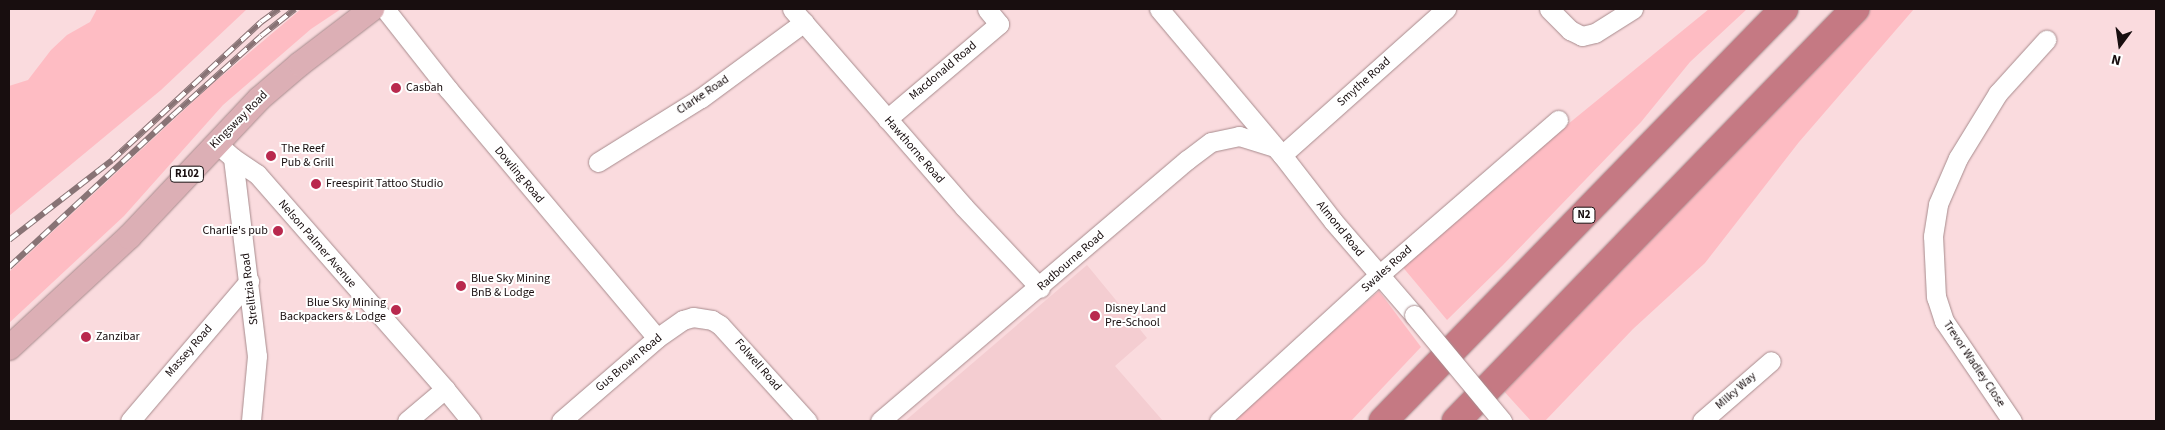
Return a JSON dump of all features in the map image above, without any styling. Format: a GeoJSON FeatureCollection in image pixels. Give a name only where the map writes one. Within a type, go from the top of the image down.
{"type":"FeatureCollection","features":[{"type":"Feature","properties":{"kind":"highway","name":"N2"},"geometry":{"type":"LineString","coordinates":[[1384,421],[1784,9]]}},
{"type":"Feature","properties":{"kind":"highway"},"geometry":{"type":"LineString","coordinates":[[1456,421],[1855,9]]}},
{"type":"Feature","properties":{"kind":"main road","name":"Kingsway Road"},"geometry":{"type":"LineString","coordinates":[[9,348],[225,150],[276,83],[372,9]]}},
{"type":"Feature","properties":{"kind":"street","name":"Dowling Road"},"geometry":{"type":"LineString","coordinates":[[384,9],[448,89],[657,338]]}},
{"type":"Feature","properties":{"kind":"street","name":"Macdonald Road"},"geometry":{"type":"LineString","coordinates":[[887,119],[999,24],[987,9]]}},
{"type":"Feature","properties":{"kind":"street","name":"Almond Road"},"geometry":{"type":"LineString","coordinates":[[1159,9],[1502,421]]}},
{"type":"Feature","properties":{"kind":"street","name":"Smythe Road"},"geometry":{"type":"LineString","coordinates":[[1278,151],[1446,9]]}},
{"type":"Feature","properties":{"kind":"street"},"geometry":{"type":"LineString","coordinates":[[1549,9],[1570,30],[1582,36],[1595,33],[1633,9]]}},
{"type":"Feature","properties":{"kind":"street","name":"Hawthorne Road"},"geometry":{"type":"LineString","coordinates":[[798,15],[887,119],[1040,288]]}},
{"type":"Feature","properties":{"kind":"street","name":"Clarke Road"},"geometry":{"type":"LineString","coordinates":[[598,162],[701,98],[798,15]]}},
{"type":"Feature","properties":{"kind":"street","name":"Trevor Wadley Close"},"geometry":{"type":"LineString","coordinates":[[2012,421],[1944,321],[1936,297],[1932,236],[1938,204],[1958,158],[1998,93],[2046,40]]}},
{"type":"Feature","properties":{"kind":"street"},"geometry":{"type":"LineString","coordinates":[[1211,142],[1230,124],[1238,103]]}},
{"type":"Feature","properties":{"kind":"street","name":"Swales Road"},"geometry":{"type":"LineString","coordinates":[[1219,421],[1379,275],[1558,120]]}},
{"type":"Feature","properties":{"kind":"street","name":"Radbourne Road"},"geometry":{"type":"LineString","coordinates":[[880,421],[1040,288],[1187,160],[1211,142],[1240,136],[1278,151]]}},
{"type":"Feature","properties":{"kind":"street","name":"Strelitzia Road"},"geometry":{"type":"LineString","coordinates":[[225,150],[249,281],[257,356],[251,421]]}},
{"type":"Feature","properties":{"kind":"street","name":"Nelson Palmer Avenue"},"geometry":{"type":"LineString","coordinates":[[225,150],[257,174],[445,389],[470,421]]}},
{"type":"Feature","properties":{"kind":"street","name":"Massey Road"},"geometry":{"type":"LineString","coordinates":[[130,421],[249,281]]}},
{"type":"Feature","properties":{"kind":"street","name":"Gus Brown Road"},"geometry":{"type":"LineString","coordinates":[[561,421],[657,338],[683,320],[702,318]]}},
{"type":"Feature","properties":{"kind":"street","name":"Folwell Road"},"geometry":{"type":"LineString","coordinates":[[702,318],[712,320],[730,334],[807,421]]}},
{"type":"Feature","properties":{"kind":"street","name":"Milky Way"},"geometry":{"type":"LineString","coordinates":[[1702,421],[1771,361]]}},
{"type":"Feature","properties":{"kind":"street"},"geometry":{"type":"LineString","coordinates":[[408,421],[445,389]]}},
{"type":"Feature","properties":{"kind":"shaded area"},"geometry":{"type":"Polygon","coordinates":[[[97,9],[247,9],[161,90],[9,216],[9,86],[28,80],[51,50],[67,35],[90,22],[97,9]]]}},
{"type":"Feature","properties":{"kind":"shaded area"},"geometry":{"type":"Polygon","coordinates":[[[301,9],[341,9],[311,29],[223,105],[124,216],[9,323],[9,272],[211,85],[301,9]]]}},
{"type":"Feature","properties":{"kind":"shaded area"},"geometry":{"type":"Polygon","coordinates":[[[1709,9],[1747,9],[1690,62],[1641,122],[1503,265],[1447,320],[1401,265],[1480,196],[1709,9]]]}},
{"type":"Feature","properties":{"kind":"shaded area"},"geometry":{"type":"Polygon","coordinates":[[[1868,9],[1914,9],[1799,142],[1705,263],[1633,329],[1545,421],[1531,421],[1501,388],[1868,9]]]}},
{"type":"Feature","properties":{"kind":"shaded area"},"geometry":{"type":"Polygon","coordinates":[[[1087,265],[1147,338],[1115,366],[1163,421],[905,421],[1087,265]]]}},
{"type":"Feature","properties":{"kind":"shaded area"},"geometry":{"type":"Polygon","coordinates":[[[1379,291],[1421,347],[1351,421],[1229,421],[1379,291]]]}},
{"type":"Feature","properties":{"kind":"railway"},"geometry":{"type":"LineString","coordinates":[[9,240],[112,160],[261,22],[279,9]]}},
{"type":"Feature","properties":{"kind":"railway"},"geometry":{"type":"LineString","coordinates":[[9,267],[173,115],[261,36],[295,9]]}},
{"type":"Feature","properties":{"kind":"place","name":"Casbah"},"geometry":{"type":"Point","coordinates":[396,88]}},
{"type":"Feature","properties":{"kind":"place","name":"The Reef Pub & Grill"},"geometry":{"type":"Point","coordinates":[271,156]}},
{"type":"Feature","properties":{"kind":"place","name":"Freespirit Tattoo Studio"},"geometry":{"type":"Point","coordinates":[316,184]}},
{"type":"Feature","properties":{"kind":"place","name":"Charlie's pub"},"geometry":{"type":"Point","coordinates":[278,231]}},
{"type":"Feature","properties":{"kind":"place","name":"Blue Sky Mining BnB & Lodge"},"geometry":{"type":"Point","coordinates":[461,286]}},
{"type":"Feature","properties":{"kind":"place","name":"Blue Sky Mining Backpackers & Lodge"},"geometry":{"type":"Point","coordinates":[396,310]}},
{"type":"Feature","properties":{"kind":"place","name":"Disney Land Pre-School"},"geometry":{"type":"Point","coordinates":[1095,316]}},
{"type":"Feature","properties":{"kind":"place","name":"Zanzibar"},"geometry":{"type":"Point","coordinates":[86,337]}}]}
